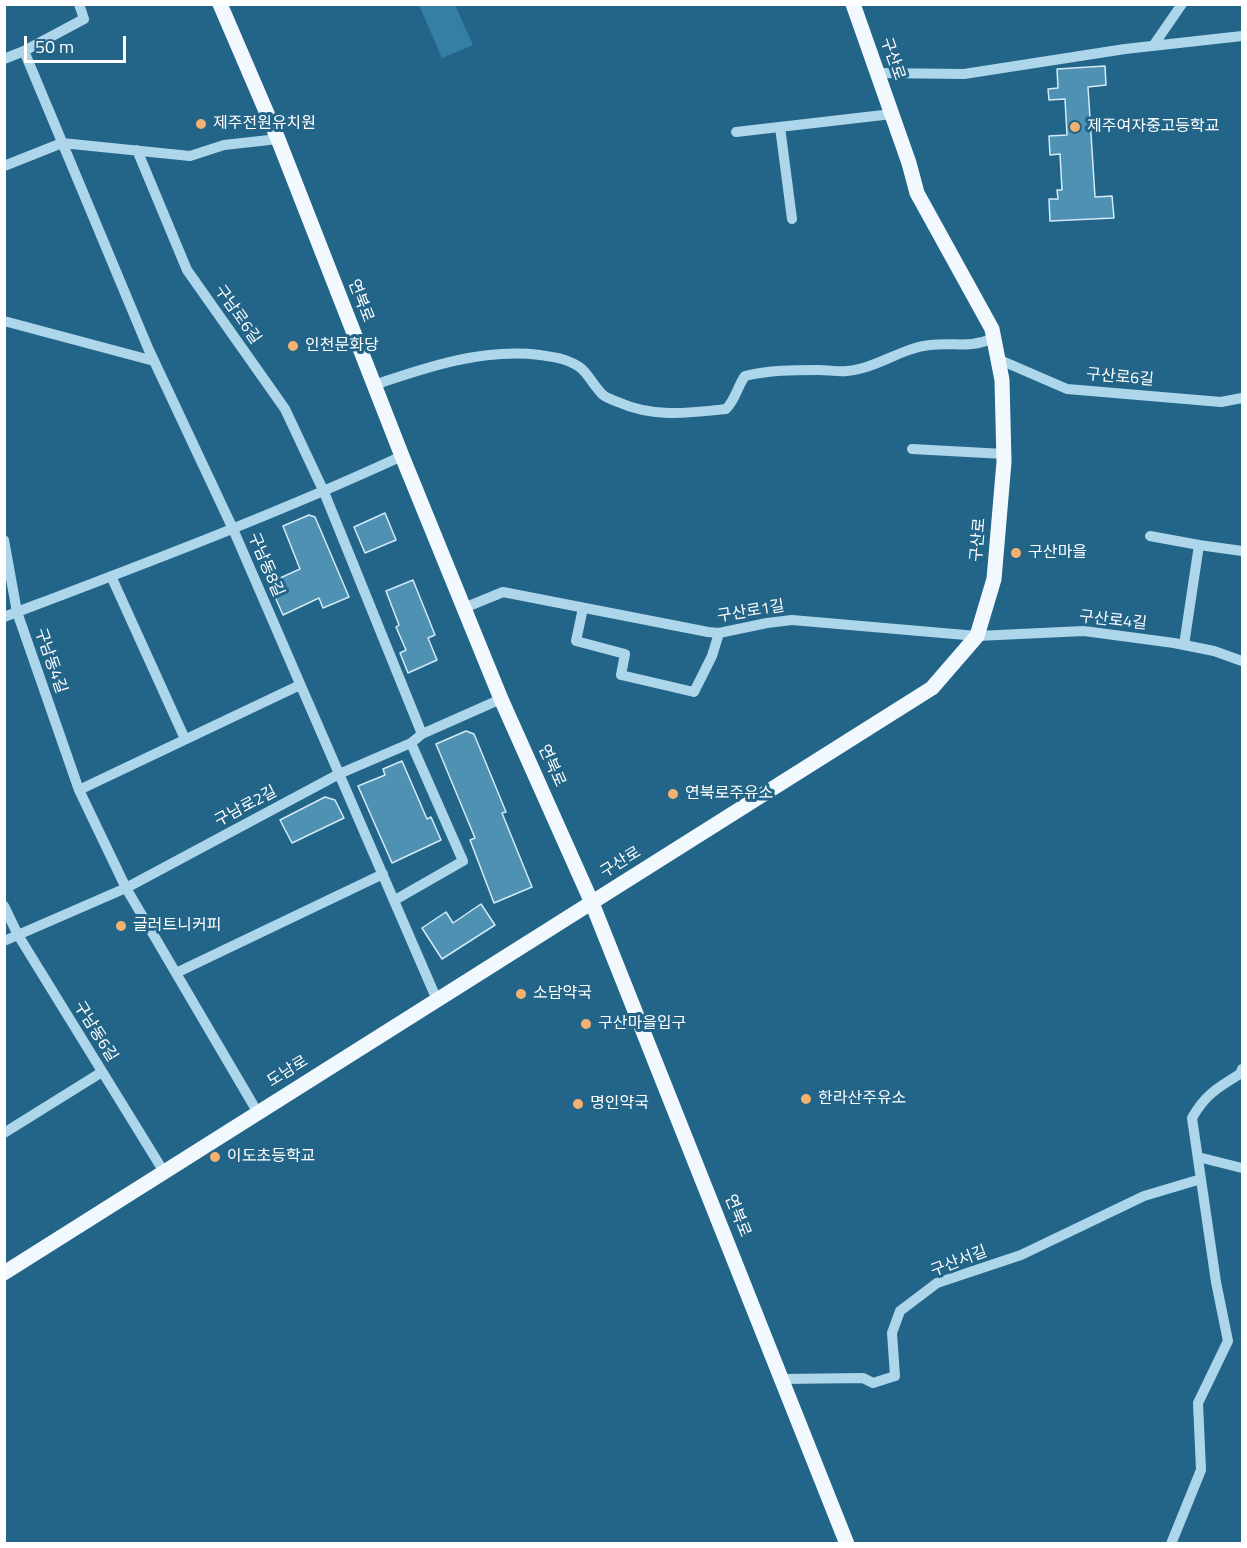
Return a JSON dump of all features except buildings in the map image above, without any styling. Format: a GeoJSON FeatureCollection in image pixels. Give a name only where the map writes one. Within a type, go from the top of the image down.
{"type":"FeatureCollection","features":[{"type":"Feature","properties":{"kind":"main road","name":"연북로"},"geometry":{"type":"LineString","coordinates":[[220,4],[278,139],[402,456],[501,699],[592,903],[847,1544]]}},
{"type":"Feature","properties":{"kind":"main road","name":"구산로"},"geometry":{"type":"LineString","coordinates":[[592,903],[932,688],[977,636],[994,579],[1004,454],[1000,360],[992,329],[917,193],[853,4]]}},
{"type":"Feature","properties":{"kind":"main road","name":"도남로"},"geometry":{"type":"LineString","coordinates":[[4,1273],[592,903]]}},
{"type":"Feature","properties":{"kind":"street"},"geometry":{"type":"LineString","coordinates":[[4,59],[84,19],[79,4]]}},
{"type":"Feature","properties":{"kind":"street"},"geometry":{"type":"LineString","coordinates":[[1153,46],[1182,4]]}},
{"type":"Feature","properties":{"kind":"street"},"geometry":{"type":"LineString","coordinates":[[877,73],[964,74],[1153,46],[1242,36]]}},
{"type":"Feature","properties":{"kind":"street","name":"구남동8길"},"geometry":{"type":"LineString","coordinates":[[24,51],[154,361],[233,530],[437,1000]]}},
{"type":"Feature","properties":{"kind":"street"},"geometry":{"type":"LineString","coordinates":[[736,132],[892,114]]}},
{"type":"Feature","properties":{"kind":"street"},"geometry":{"type":"LineString","coordinates":[[780,127],[792,219]]}},
{"type":"Feature","properties":{"kind":"street"},"geometry":{"type":"LineString","coordinates":[[4,166],[62,143],[190,156],[224,145],[278,139]]}},
{"type":"Feature","properties":{"kind":"street","name":"구남로6길"},"geometry":{"type":"LineString","coordinates":[[137,150],[187,270],[285,409],[324,492],[423,734]]}},
{"type":"Feature","properties":{"kind":"street"},"geometry":{"type":"LineString","coordinates":[[4,321],[154,361]]}},
{"type":"Feature","properties":{"kind":"street"},"geometry":{"type":"LineString","coordinates":[[374,385],[427,367],[479,356],[518,352],[561,358],[584,369],[603,396],[629,407],[659,414],[698,412],[726,409],[735,400],[745,376],[791,370],[847,371],[870,366],[912,348],[930,345],[978,344],[994,338]]}},
{"type":"Feature","properties":{"kind":"street","name":"구산로6길"},"geometry":{"type":"LineString","coordinates":[[1000,360],[1068,389],[1221,402],[1242,398]]}},
{"type":"Feature","properties":{"kind":"street"},"geometry":{"type":"LineString","coordinates":[[912,449],[1004,454]]}},
{"type":"Feature","properties":{"kind":"street"},"geometry":{"type":"LineString","coordinates":[[4,617],[233,530],[402,456]]}},
{"type":"Feature","properties":{"kind":"street"},"geometry":{"type":"LineString","coordinates":[[1150,536],[1242,551]]}},
{"type":"Feature","properties":{"kind":"street","name":"구남동4길"},"geometry":{"type":"LineString","coordinates":[[4,540],[17,612],[79,790],[126,888],[258,1113]]}},
{"type":"Feature","properties":{"kind":"street"},"geometry":{"type":"LineString","coordinates":[[1184,645],[1199,545]]}},
{"type":"Feature","properties":{"kind":"street"},"geometry":{"type":"LineString","coordinates":[[111,576],[185,740]]}},
{"type":"Feature","properties":{"kind":"street","name":"구산로1길"},"geometry":{"type":"LineString","coordinates":[[464,608],[503,592],[719,633],[758,624],[792,620],[977,636]]}},
{"type":"Feature","properties":{"kind":"street"},"geometry":{"type":"LineString","coordinates":[[582,608],[576,641],[625,654],[621,675],[694,692],[712,656],[719,633]]}},
{"type":"Feature","properties":{"kind":"street","name":"구산로4길"},"geometry":{"type":"LineString","coordinates":[[977,636],[1084,631],[1184,645],[1242,661]]}},
{"type":"Feature","properties":{"kind":"street"},"geometry":{"type":"LineString","coordinates":[[79,790],[300,685]]}},
{"type":"Feature","properties":{"kind":"street","name":"구남로2길"},"geometry":{"type":"LineString","coordinates":[[4,941],[126,888],[339,774],[411,743],[423,734],[501,699]]}},
{"type":"Feature","properties":{"kind":"street"},"geometry":{"type":"LineString","coordinates":[[395,900],[463,861],[411,743]]}},
{"type":"Feature","properties":{"kind":"street"},"geometry":{"type":"LineString","coordinates":[[176,973],[383,873]]}},
{"type":"Feature","properties":{"kind":"street","name":"구남동6길"},"geometry":{"type":"LineString","coordinates":[[4,906],[18,935],[164,1172]]}},
{"type":"Feature","properties":{"kind":"street"},"geometry":{"type":"LineString","coordinates":[[1171,1544],[1201,1470],[1198,1403],[1228,1341],[1216,1282],[1192,1118],[1201,1102],[1212,1091],[1240,1074],[1242,1069]]}},
{"type":"Feature","properties":{"kind":"street"},"geometry":{"type":"LineString","coordinates":[[6,1129],[102,1072]]}},
{"type":"Feature","properties":{"kind":"street"},"geometry":{"type":"LineString","coordinates":[[1198,1157],[1242,1168]]}},
{"type":"Feature","properties":{"kind":"street","name":"구산서길"},"geometry":{"type":"LineString","coordinates":[[782,1379],[863,1378],[873,1383],[896,1376],[892,1333],[900,1311],[937,1283],[1021,1255],[1144,1196],[1201,1179]]}},
{"type":"Feature","properties":{"kind":"shaded area"},"geometry":{"type":"Polygon","coordinates":[[[419,5],[455,5],[473,45],[442,58],[419,5]]]}},
{"type":"Feature","properties":{"kind":"place","name":"제주전원유치원"},"geometry":{"type":"Point","coordinates":[201,124]}},
{"type":"Feature","properties":{"kind":"place","name":"제주여자중고등학교"},"geometry":{"type":"Point","coordinates":[1075,127]}},
{"type":"Feature","properties":{"kind":"place","name":"인천문화당"},"geometry":{"type":"Point","coordinates":[293,346]}},
{"type":"Feature","properties":{"kind":"place","name":"구산마을"},"geometry":{"type":"Point","coordinates":[1016,553]}},
{"type":"Feature","properties":{"kind":"place","name":"연북로주유소"},"geometry":{"type":"Point","coordinates":[673,794]}},
{"type":"Feature","properties":{"kind":"place","name":"글러트니커피"},"geometry":{"type":"Point","coordinates":[121,926]}},
{"type":"Feature","properties":{"kind":"place","name":"소담약국"},"geometry":{"type":"Point","coordinates":[521,994]}},
{"type":"Feature","properties":{"kind":"place","name":"구산마을입구"},"geometry":{"type":"Point","coordinates":[586,1024]}},
{"type":"Feature","properties":{"kind":"place","name":"한라산주유소"},"geometry":{"type":"Point","coordinates":[806,1099]}},
{"type":"Feature","properties":{"kind":"place","name":"명인약국"},"geometry":{"type":"Point","coordinates":[578,1104]}},
{"type":"Feature","properties":{"kind":"place","name":"이도초등학교"},"geometry":{"type":"Point","coordinates":[215,1157]}}]}
